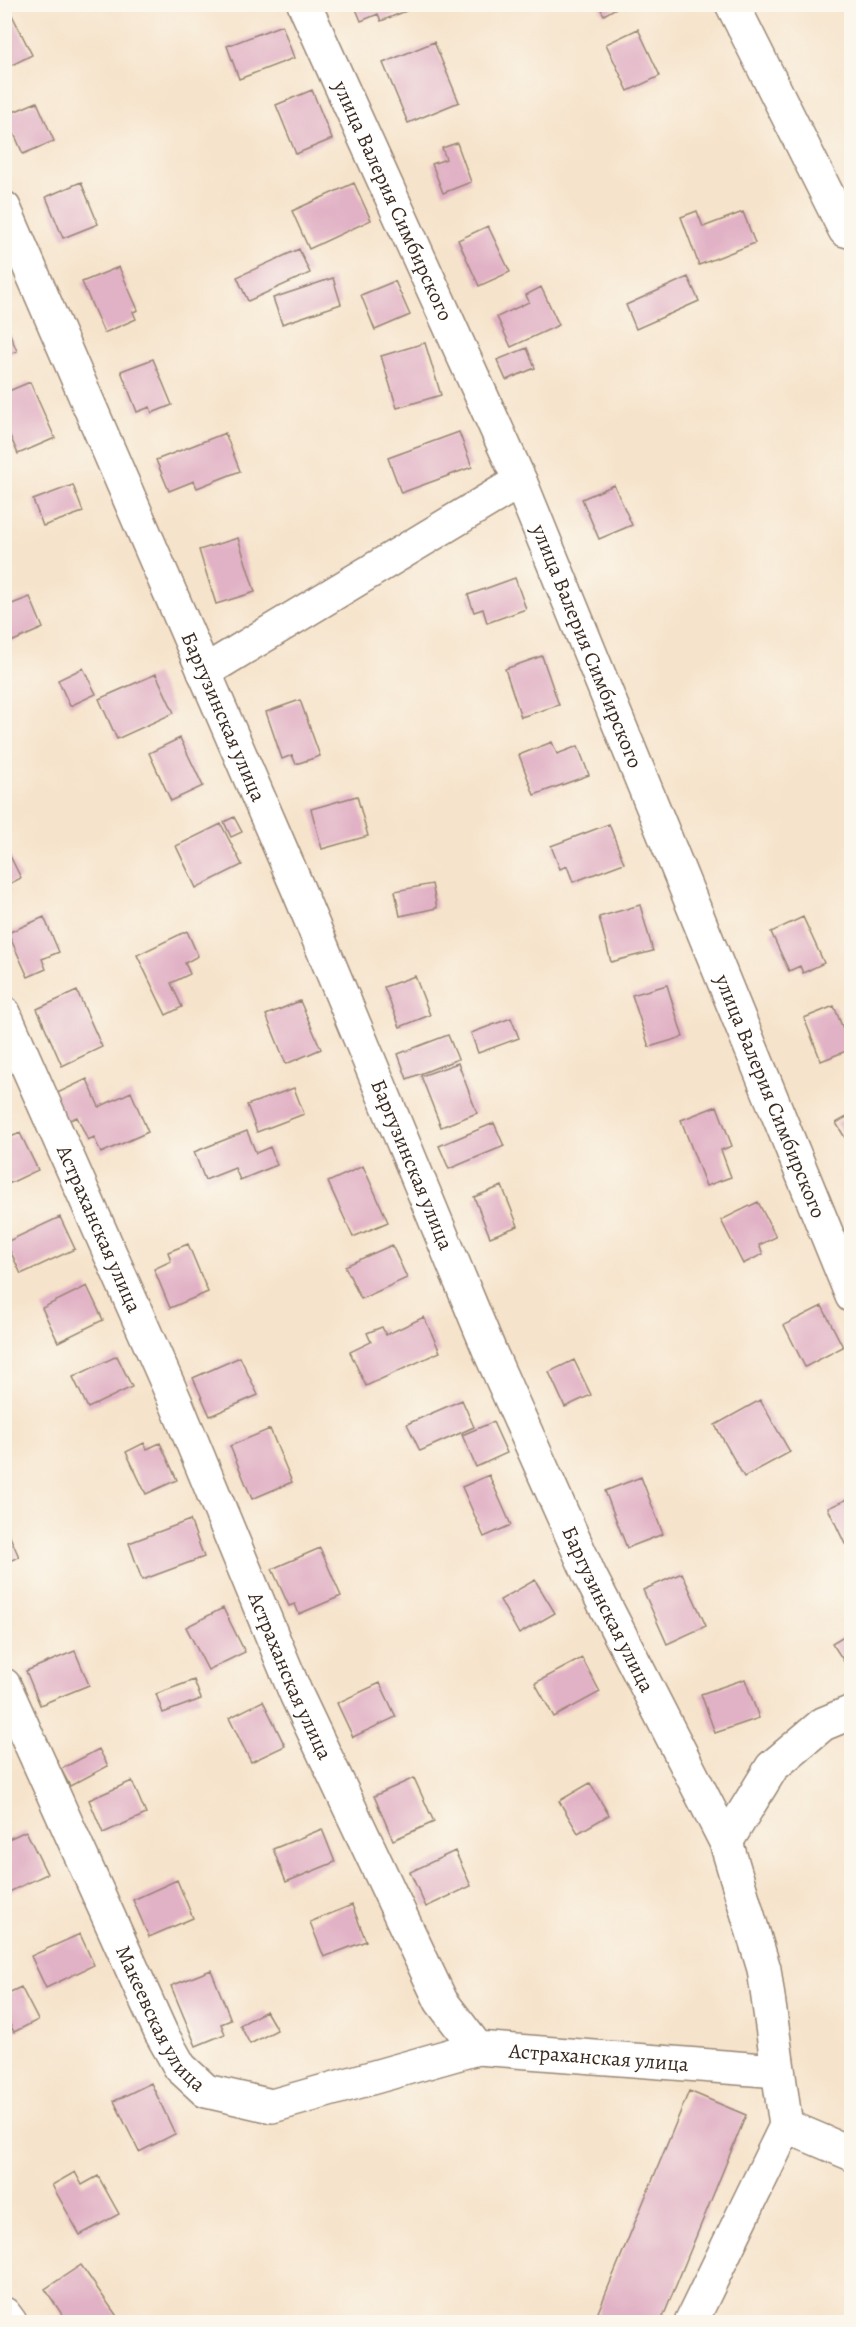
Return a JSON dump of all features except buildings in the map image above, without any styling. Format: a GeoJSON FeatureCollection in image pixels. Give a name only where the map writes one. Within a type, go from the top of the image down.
{"type":"FeatureCollection","features":[{"type":"Feature","properties":{"kind":"street","name":"улица Валерия Симбирского"},"geometry":{"type":"LineString","coordinates":[[304,4],[520,481],[852,1296]]}},
{"type":"Feature","properties":{"kind":"street"},"geometry":{"type":"LineString","coordinates":[[732,4],[845,230],[852,232]]}},
{"type":"Feature","properties":{"kind":"street","name":"Баргузинская улица"},"geometry":{"type":"LineString","coordinates":[[4,208],[298,889],[490,1352],[585,1565],[726,1842],[764,1969],[786,2126]]}},
{"type":"Feature","properties":{"kind":"street"},"geometry":{"type":"LineString","coordinates":[[204,672],[520,481]]}},
{"type":"Feature","properties":{"kind":"street","name":"Астраханская улица"},"geometry":{"type":"LineString","coordinates":[[4,1013],[176,1403],[296,1694],[441,2001],[477,2048],[778,2071]]}},
{"type":"Feature","properties":{"kind":"street","name":"Макеевская улица"},"geometry":{"type":"LineString","coordinates":[[4,1685],[161,2033],[180,2067],[206,2091],[272,2106],[477,2048]]}},
{"type":"Feature","properties":{"kind":"street"},"geometry":{"type":"LineString","coordinates":[[726,1842],[772,1767],[823,1724],[852,1712]]}},
{"type":"Feature","properties":{"kind":"street"},"geometry":{"type":"LineString","coordinates":[[691,2322],[786,2126],[852,2154]]}},
{"type":"Feature","properties":{"kind":"street"},"geometry":{"type":"LineString","coordinates":[[4,2314],[10,2322]]}}]}
